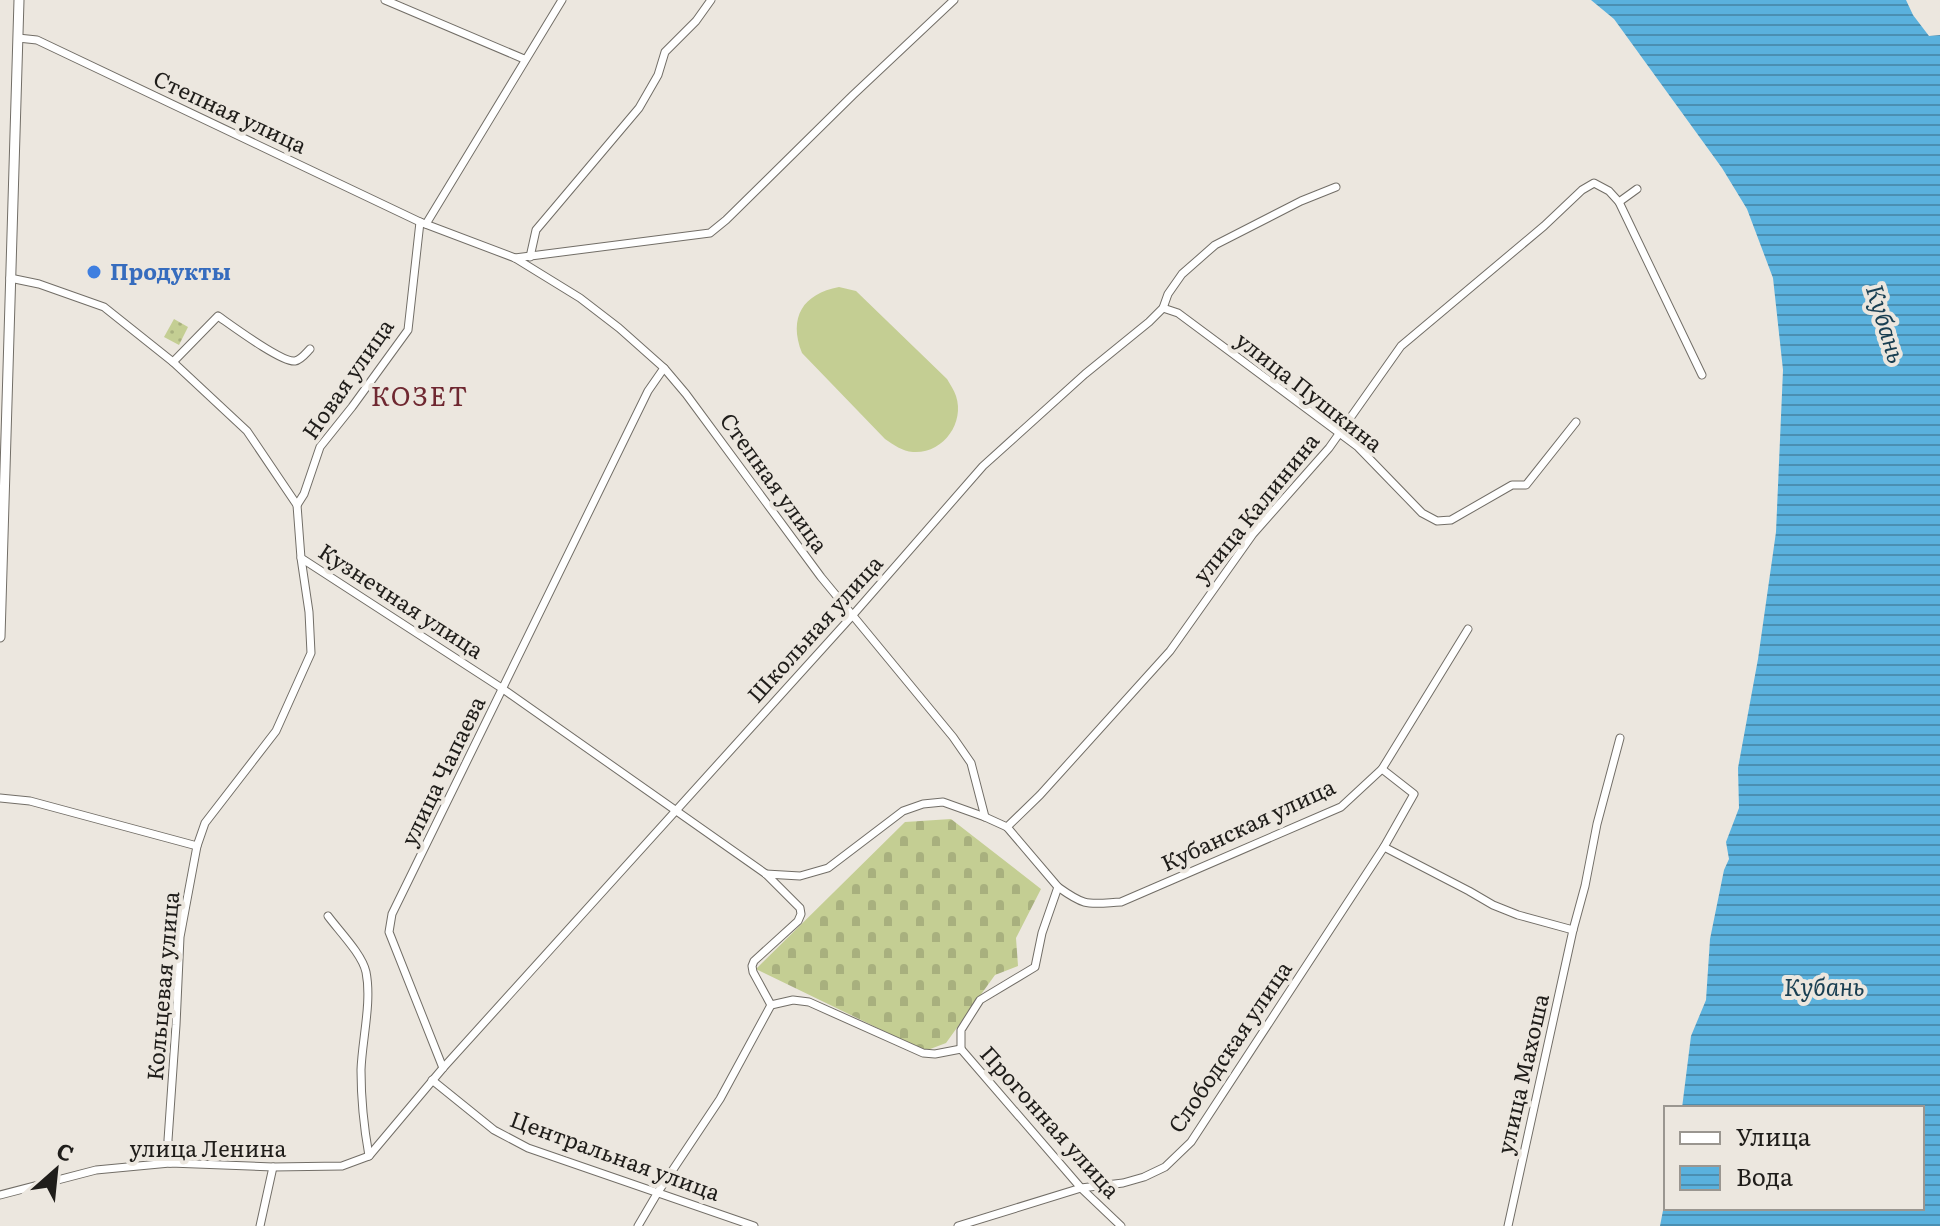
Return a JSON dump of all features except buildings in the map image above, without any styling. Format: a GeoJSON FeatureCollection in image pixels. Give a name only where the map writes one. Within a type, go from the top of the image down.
{"type":"FeatureCollection","features":[{"type":"Feature","properties":{"kind":"street"},"geometry":{"type":"LineString","coordinates":[[0,637],[19,0]]}},
{"type":"Feature","properties":{"kind":"street"},"geometry":{"type":"LineString","coordinates":[[385,0],[524,59]]}},
{"type":"Feature","properties":{"kind":"street"},"geometry":{"type":"LineString","coordinates":[[423,223],[562,0]]}},
{"type":"Feature","properties":{"kind":"street"},"geometry":{"type":"LineString","coordinates":[[530,257],[536,230],[639,108],[658,75],[665,52],[696,21],[711,0]]}},
{"type":"Feature","properties":{"kind":"street"},"geometry":{"type":"LineString","coordinates":[[515,258],[710,233],[954,0]]}},
{"type":"Feature","properties":{"kind":"street","name":"Степная улица"},"geometry":{"type":"LineString","coordinates":[[18,38],[37,40],[423,223],[515,258],[580,298],[619,328],[664,368],[686,394],[821,577],[946,727],[971,763],[985,817]]}},
{"type":"Feature","properties":{"kind":"street","name":"улица Калинина"},"geometry":{"type":"LineString","coordinates":[[1007,827],[1040,795],[1170,651],[1253,534],[1329,448],[1401,346],[1544,226],[1582,190],[1594,183],[1609,191],[1619,202]]}},
{"type":"Feature","properties":{"kind":"street","name":"Школьная улица"},"geometry":{"type":"LineString","coordinates":[[369,1156],[432,1080],[852,616],[983,466],[1163,308],[1168,294],[1182,274],[1215,245],[1301,201],[1336,187]]}},
{"type":"Feature","properties":{"kind":"street"},"geometry":{"type":"LineString","coordinates":[[1637,189],[1619,202],[1702,375]]}},
{"type":"Feature","properties":{"kind":"street","name":"Новая улица"},"geometry":{"type":"LineString","coordinates":[[297,505],[304,494],[320,447],[408,330],[423,223]]}},
{"type":"Feature","properties":{"kind":"street","name":"Кузнечная улица"},"geometry":{"type":"LineString","coordinates":[[10,278],[39,284],[104,307],[173,362],[247,431],[297,505],[301,558],[503,689],[766,874],[800,908],[801,914],[798,921],[752,966],[771,1005]]}},
{"type":"Feature","properties":{"kind":"street","name":"улица Пушкина"},"geometry":{"type":"LineString","coordinates":[[1163,308],[1178,313],[1358,447],[1422,513],[1437,521],[1451,520],[1512,485],[1526,485],[1576,422]]}},
{"type":"Feature","properties":{"kind":"street"},"geometry":{"type":"LineString","coordinates":[[173,362],[218,316],[281,358],[294,361],[310,349]]}},
{"type":"Feature","properties":{"kind":"street","name":"улица Чапаева"},"geometry":{"type":"LineString","coordinates":[[443,1068],[389,932],[392,914],[648,391],[664,368]]}},
{"type":"Feature","properties":{"kind":"street","name":"Кольцевая улица"},"geometry":{"type":"LineString","coordinates":[[170,1163],[168,1140],[180,937],[197,846],[205,823],[276,731],[311,653],[301,558]]}},
{"type":"Feature","properties":{"kind":"street","name":"Кубанская улица"},"geometry":{"type":"LineString","coordinates":[[1058,887],[1078,901],[1090,904],[1121,902],[1341,807],[1382,769],[1468,629]]}},
{"type":"Feature","properties":{"kind":"street","name":"улица Махоша"},"geometry":{"type":"LineString","coordinates":[[1508,1226],[1597,824],[1620,738]]}},
{"type":"Feature","properties":{"kind":"street","name":"Слободская улица"},"geometry":{"type":"LineString","coordinates":[[958,1226],[1081,1188],[1144,1177],[1165,1167],[1191,1142],[1384,847],[1414,794],[1382,769]]}},
{"type":"Feature","properties":{"kind":"street"},"geometry":{"type":"LineString","coordinates":[[0,798],[30,801],[197,846]]}},
{"type":"Feature","properties":{"kind":"street"},"geometry":{"type":"LineString","coordinates":[[766,874],[800,876],[828,868],[903,811],[923,804],[943,802],[1007,827],[1058,887],[1042,933],[1035,967],[980,1000],[961,1030],[961,1049]]}},
{"type":"Feature","properties":{"kind":"street"},"geometry":{"type":"LineString","coordinates":[[1384,847],[1493,905],[1573,930]]}},
{"type":"Feature","properties":{"kind":"street"},"geometry":{"type":"LineString","coordinates":[[328,916],[352,948],[366,974],[367,1008],[361,1070],[369,1156]]}},
{"type":"Feature","properties":{"kind":"street","name":"Прогонная улица"},"geometry":{"type":"LineString","coordinates":[[771,1005],[793,1000],[809,1002],[923,1053],[961,1049],[1081,1188],[1121,1226]]}},
{"type":"Feature","properties":{"kind":"street"},"geometry":{"type":"LineString","coordinates":[[638,1226],[720,1099],[771,1005]]}},
{"type":"Feature","properties":{"kind":"street","name":"Центральная улица"},"geometry":{"type":"LineString","coordinates":[[432,1080],[494,1130],[528,1148],[754,1226]]}},
{"type":"Feature","properties":{"kind":"street","name":"улица Ленина"},"geometry":{"type":"LineString","coordinates":[[0,1195],[96,1170],[170,1163],[342,1166],[369,1156]]}},
{"type":"Feature","properties":{"kind":"street"},"geometry":{"type":"LineString","coordinates":[[260,1226],[273,1167]]}},
{"type":"Feature","properties":{"kind":"green space"},"geometry":{"type":"Polygon","coordinates":[[[839,287],[856,291],[951,385],[958,406],[957,416],[949,435],[934,448],[913,452],[885,439],[802,353],[797,328],[802,309],[816,295],[839,287]]]}},
{"type":"Feature","properties":{"kind":"green space"},"geometry":{"type":"Polygon","coordinates":[[[174,319],[188,327],[179,345],[164,337],[174,319]]]}},
{"type":"Feature","properties":{"kind":"green space"},"geometry":{"type":"Polygon","coordinates":[[[951,819],[1041,889],[1016,938],[1018,966],[995,975],[946,1043],[925,1051],[756,969],[905,822],[951,819]]]}},
{"type":"Feature","properties":{"kind":"water","name":"Кубань"},"geometry":{"type":"Polygon","coordinates":[[[1591,0],[1906,0],[1929,36],[1940,35],[1940,1226],[1660,1226],[1664,1205],[1664,1210],[1924,1210],[1924,1106],[1682,1106],[1691,1036],[1706,1000],[1710,939],[1729,859],[1726,842],[1739,808],[1738,768],[1758,659],[1776,532],[1783,370],[1773,278],[1747,209],[1722,168],[1614,19],[1591,0]]]}},
{"type":"Feature","properties":{"kind":"place","name":"Продукты"},"geometry":{"type":"Point","coordinates":[94,272]}},
{"type":"Feature","properties":{"kind":"district","name":"КОЗЕТ"},"geometry":{"type":"Point","coordinates":[420,397]}}]}
